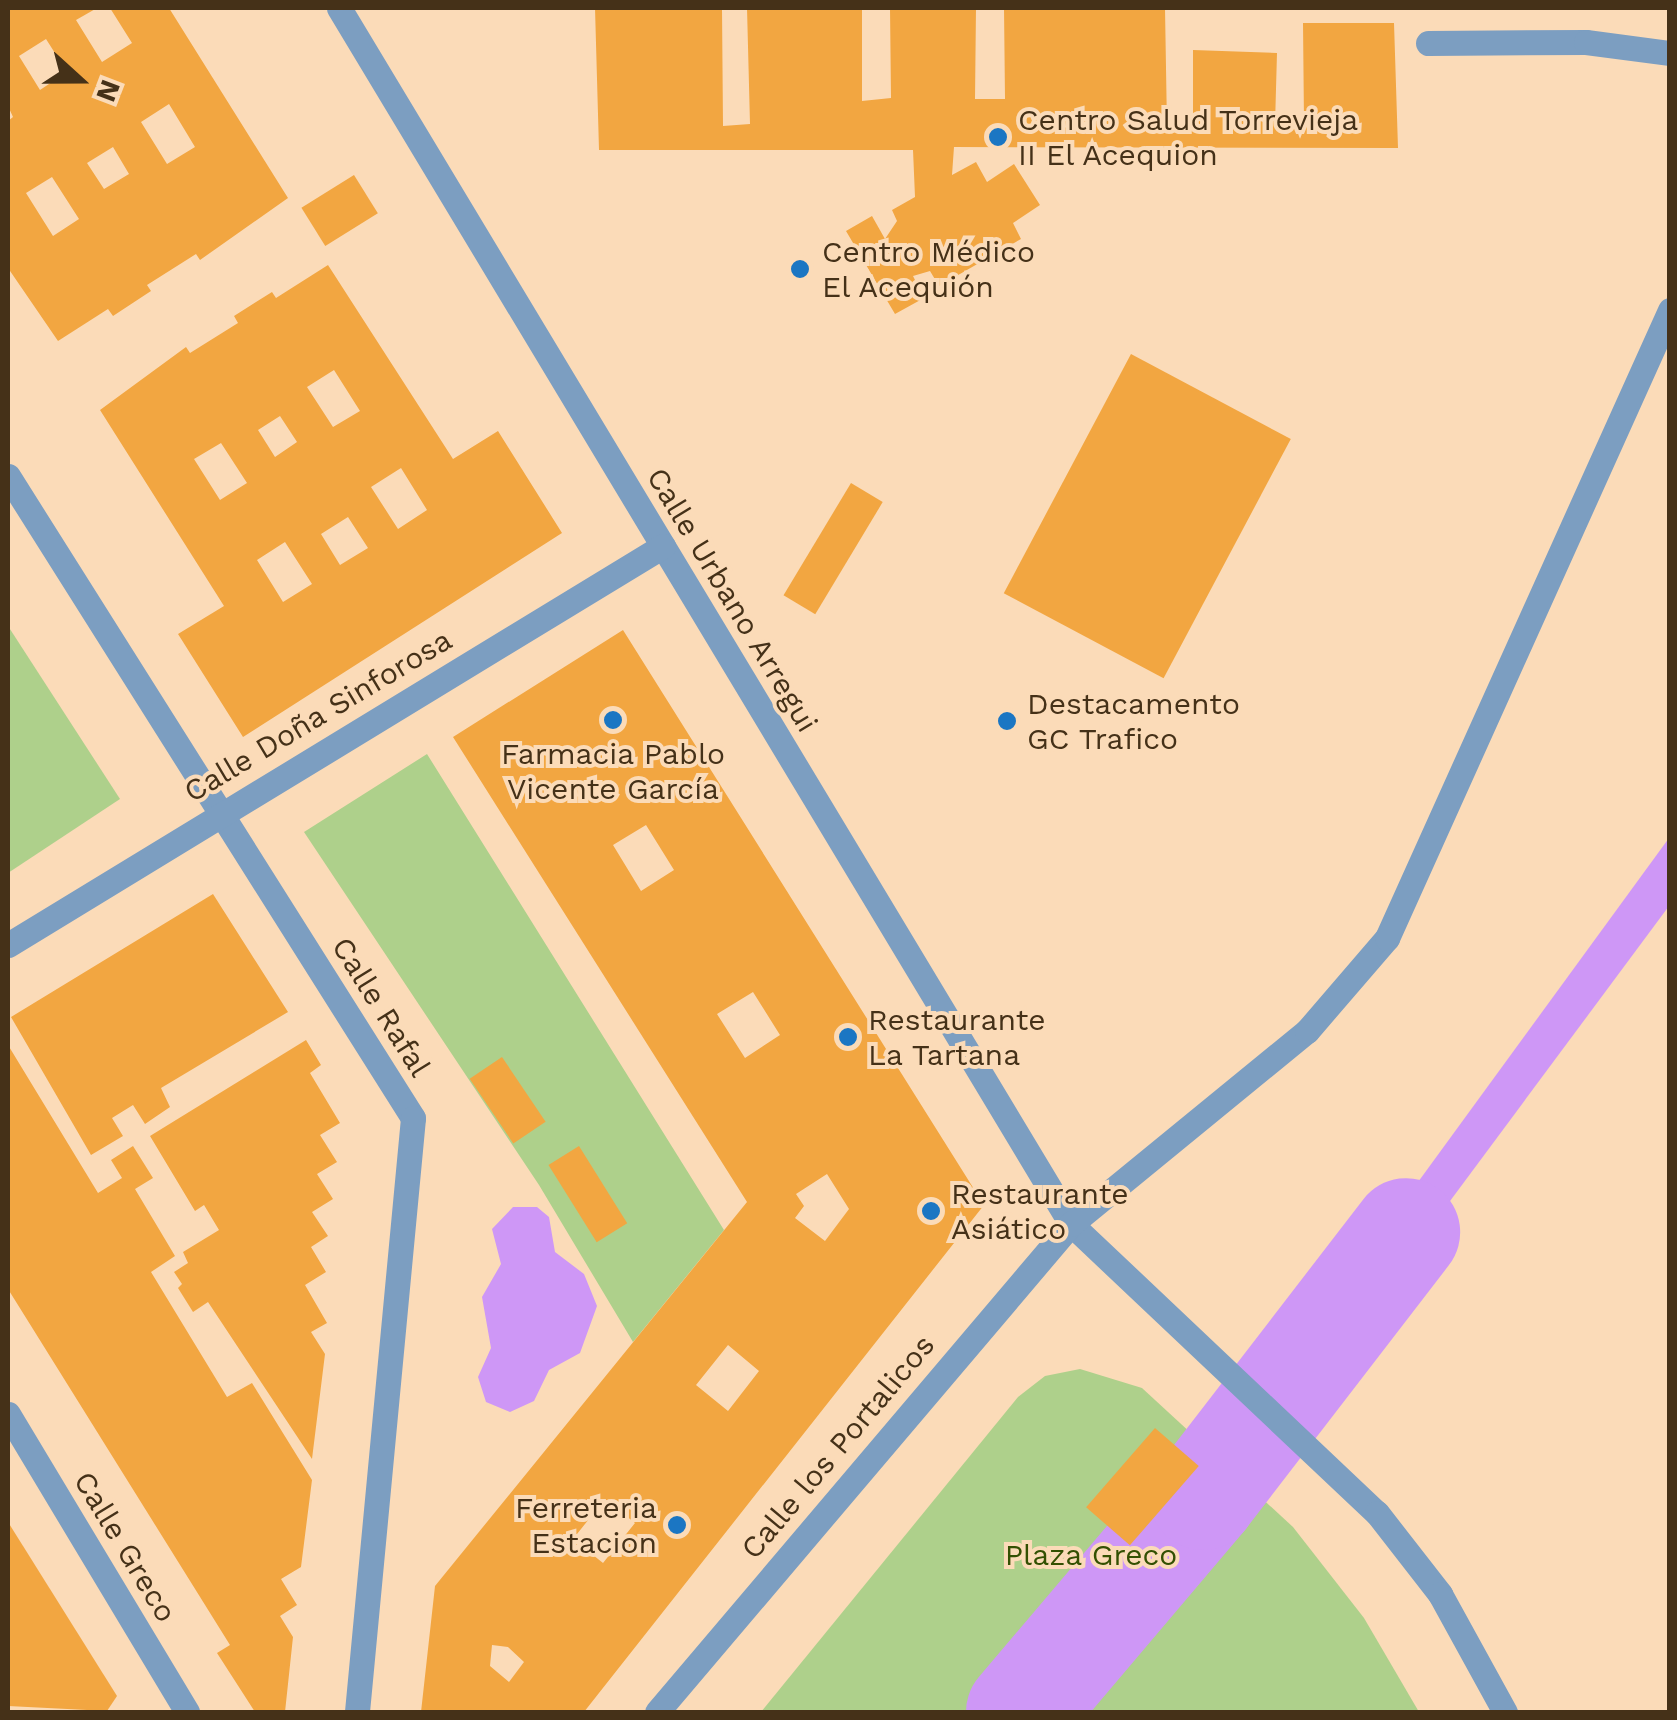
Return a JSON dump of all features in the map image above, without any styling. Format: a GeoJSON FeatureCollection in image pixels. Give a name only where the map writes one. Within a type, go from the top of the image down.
{"type":"FeatureCollection","features":[{"type":"Feature","properties":{"kind":"street","name":"Calle Urbano Arregui"},"geometry":{"type":"LineString","coordinates":[[339,8],[1022,1152],[1071,1224],[1187,1338],[1340,1474],[1440,1594],[1504,1712]]}},
{"type":"Feature","properties":{"kind":"street"},"geometry":{"type":"LineString","coordinates":[[1428,43],[1569,42],[1670,53]]}},
{"type":"Feature","properties":{"kind":"street","name":"Calle los Portalicos"},"geometry":{"type":"LineString","coordinates":[[657,1712],[1071,1224],[1307,1031],[1388,938],[1670,310]]}},
{"type":"Feature","properties":{"kind":"street","name":"Calle Rafal"},"geometry":{"type":"LineString","coordinates":[[8,476],[412,1118],[357,1712]]}},
{"type":"Feature","properties":{"kind":"street","name":"Calle Doña Sinforosa"},"geometry":{"type":"LineString","coordinates":[[8,945],[663,546]]}},
{"type":"Feature","properties":{"kind":"street","name":"Calle Greco"},"geometry":{"type":"LineString","coordinates":[[9,1418],[187,1712]]}},
{"type":"Feature","properties":{"kind":"green space"},"geometry":{"type":"Polygon","coordinates":[[[8,626],[120,799],[8,873],[8,626]]]}},
{"type":"Feature","properties":{"kind":"green space"},"geometry":{"type":"Polygon","coordinates":[[[427,754],[724,1230],[633,1342],[539,1185],[304,832],[427,754]]]}},
{"type":"Feature","properties":{"kind":"green space","name":"Plaza Greco"},"geometry":{"type":"Polygon","coordinates":[[[1080,1369],[1142,1388],[1293,1527],[1364,1618],[1419,1712],[761,1712],[1018,1397],[1045,1376],[1080,1369]]]}},
{"type":"Feature","properties":{"kind":"shaded area"},"geometry":{"type":"Polygon","coordinates":[[[1669,838],[1669,906],[1332,1360],[1305,1337],[1669,838]]]}},
{"type":"Feature","properties":{"kind":"shaded area"},"geometry":{"type":"Polygon","coordinates":[[[513,1207],[537,1207],[549,1217],[555,1252],[584,1274],[597,1306],[580,1353],[549,1370],[534,1401],[510,1412],[486,1402],[478,1377],[491,1348],[482,1297],[501,1264],[492,1229],[513,1207]]]}},
{"type":"Feature","properties":{"kind":"building"},"geometry":{"type":"Polygon","coordinates":[[[8,8],[97,8],[76,20],[102,62],[132,43],[110,8],[169,8],[288,198],[200,260],[196,254],[147,285],[151,291],[113,316],[108,309],[58,341],[8,268],[8,121],[13,117],[8,106],[8,8]],[[46,39],[19,56],[40,90],[67,72],[46,39]],[[169,104],[141,122],[167,164],[195,147],[169,104]],[[113,147],[87,163],[104,189],[129,174],[113,147]],[[52,177],[26,193],[53,236],[79,219],[52,177]]]}},
{"type":"Feature","properties":{"kind":"building","name":"Centro Salud Torrevieja II El Acequion"},"geometry":{"type":"Polygon","coordinates":[[[595,8],[722,8],[723,126],[750,124],[747,8],[862,8],[862,101],[891,98],[890,8],[976,8],[975,99],[1005,99],[1004,8],[1165,8],[1167,127],[1193,125],[1193,50],[1277,53],[1275,125],[1304,123],[1303,23],[1394,23],[1398,148],[954,147],[952,175],[976,162],[987,182],[1014,164],[1040,205],[1013,223],[1021,239],[939,286],[930,271],[913,276],[924,298],[895,314],[846,231],[872,216],[885,239],[897,221],[892,210],[915,197],[913,150],[599,150],[595,8]]]}},
{"type":"Feature","properties":{"kind":"building"},"geometry":{"type":"Polygon","coordinates":[[[354,175],[378,213],[325,246],[301,208],[354,175]]]}},
{"type":"Feature","properties":{"kind":"building"},"geometry":{"type":"Polygon","coordinates":[[[328,265],[453,459],[498,431],[562,533],[243,737],[178,634],[224,606],[100,410],[186,347],[190,353],[238,323],[234,316],[272,292],[276,298],[328,265]],[[334,370],[307,387],[333,427],[360,411],[334,370]],[[280,416],[258,430],[275,457],[297,442],[280,416]],[[221,443],[194,459],[220,500],[247,483],[221,443]],[[401,468],[371,487],[398,529],[427,510],[401,468]],[[348,517],[321,534],[340,565],[368,548],[348,517]],[[285,542],[257,560],[283,602],[312,584],[285,542]]]}},
{"type":"Feature","properties":{"kind":"building"},"geometry":{"type":"Polygon","coordinates":[[[1131,354],[1291,439],[1164,678],[1004,593],[1131,354]]]}},
{"type":"Feature","properties":{"kind":"building"},"geometry":{"type":"Polygon","coordinates":[[[851,483],[883,502],[815,614],[784,595],[851,483]]]}},
{"type":"Feature","properties":{"kind":"building"},"geometry":{"type":"Polygon","coordinates":[[[623,630],[984,1205],[584,1712],[421,1712],[435,1586],[747,1202],[453,737],[623,630]],[[646,825],[613,845],[641,891],[674,870],[646,825]],[[753,992],[717,1014],[745,1058],[780,1035],[753,992]],[[827,1174],[796,1194],[804,1206],[795,1218],[825,1241],[849,1209],[827,1174]],[[728,1345],[696,1385],[728,1411],[759,1371],[728,1345]],[[605,1499],[573,1539],[603,1563],[635,1523],[605,1499]],[[492,1645],[490,1666],[509,1682],[524,1662],[508,1647],[492,1645]]]}},
{"type":"Feature","properties":{"kind":"building"},"geometry":{"type":"Polygon","coordinates":[[[213,894],[288,1012],[161,1088],[170,1107],[145,1124],[133,1105],[112,1118],[123,1136],[91,1155],[11,1017],[213,894]]]}},
{"type":"Feature","properties":{"kind":"building"},"geometry":{"type":"Polygon","coordinates":[[[306,1040],[321,1065],[310,1073],[340,1123],[320,1135],[337,1162],[317,1174],[333,1199],[312,1212],[328,1236],[311,1247],[326,1272],[305,1285],[327,1323],[311,1332],[325,1354],[312,1459],[208,1302],[193,1312],[178,1288],[182,1284],[174,1272],[188,1263],[183,1252],[219,1230],[204,1205],[195,1211],[150,1136],[306,1040]]]}},
{"type":"Feature","properties":{"kind":"building"},"geometry":{"type":"Polygon","coordinates":[[[8,1045],[98,1193],[122,1178],[111,1160],[133,1146],[153,1178],[135,1189],[175,1256],[151,1272],[227,1397],[252,1383],[312,1480],[301,1567],[281,1579],[297,1605],[280,1616],[293,1637],[285,1712],[255,1712],[217,1653],[230,1645],[8,1289],[8,1045]]]}},
{"type":"Feature","properties":{"kind":"building"},"geometry":{"type":"Polygon","coordinates":[[[502,1057],[546,1122],[513,1143],[470,1079],[502,1057]]]}},
{"type":"Feature","properties":{"kind":"building"},"geometry":{"type":"Polygon","coordinates":[[[579,1146],[627,1223],[597,1242],[548,1165],[579,1146]]]}},
{"type":"Feature","properties":{"kind":"building"},"geometry":{"type":"Polygon","coordinates":[[[1155,1428],[1199,1466],[1130,1545],[1086,1507],[1155,1428]]]}},
{"type":"Feature","properties":{"kind":"building"},"geometry":{"type":"Polygon","coordinates":[[[8,1522],[117,1696],[107,1711],[8,1706],[8,1522]]]}},
{"type":"Feature","properties":{"kind":"waterway"},"geometry":{"type":"LineString","coordinates":[[1020,1712],[1203,1496],[1406,1232]]}},
{"type":"Feature","properties":{"kind":"place","name":"Centro Salud Torrevieja II El Acequion"},"geometry":{"type":"Point","coordinates":[998,137]}},
{"type":"Feature","properties":{"kind":"place","name":"Centro Médico El Acequión"},"geometry":{"type":"Point","coordinates":[800,269]}},
{"type":"Feature","properties":{"kind":"place","name":"Farmacia Pablo Vicente García"},"geometry":{"type":"Point","coordinates":[613,720]}},
{"type":"Feature","properties":{"kind":"place","name":"Destacamento GC Trafico"},"geometry":{"type":"Point","coordinates":[1007,721]}},
{"type":"Feature","properties":{"kind":"place","name":"Restaurante La Tartana"},"geometry":{"type":"Point","coordinates":[848,1037]}},
{"type":"Feature","properties":{"kind":"place","name":"Restaurante Asiático"},"geometry":{"type":"Point","coordinates":[931,1211]}},
{"type":"Feature","properties":{"kind":"place","name":"Ferreteria Estacion"},"geometry":{"type":"Point","coordinates":[677,1525]}}]}
